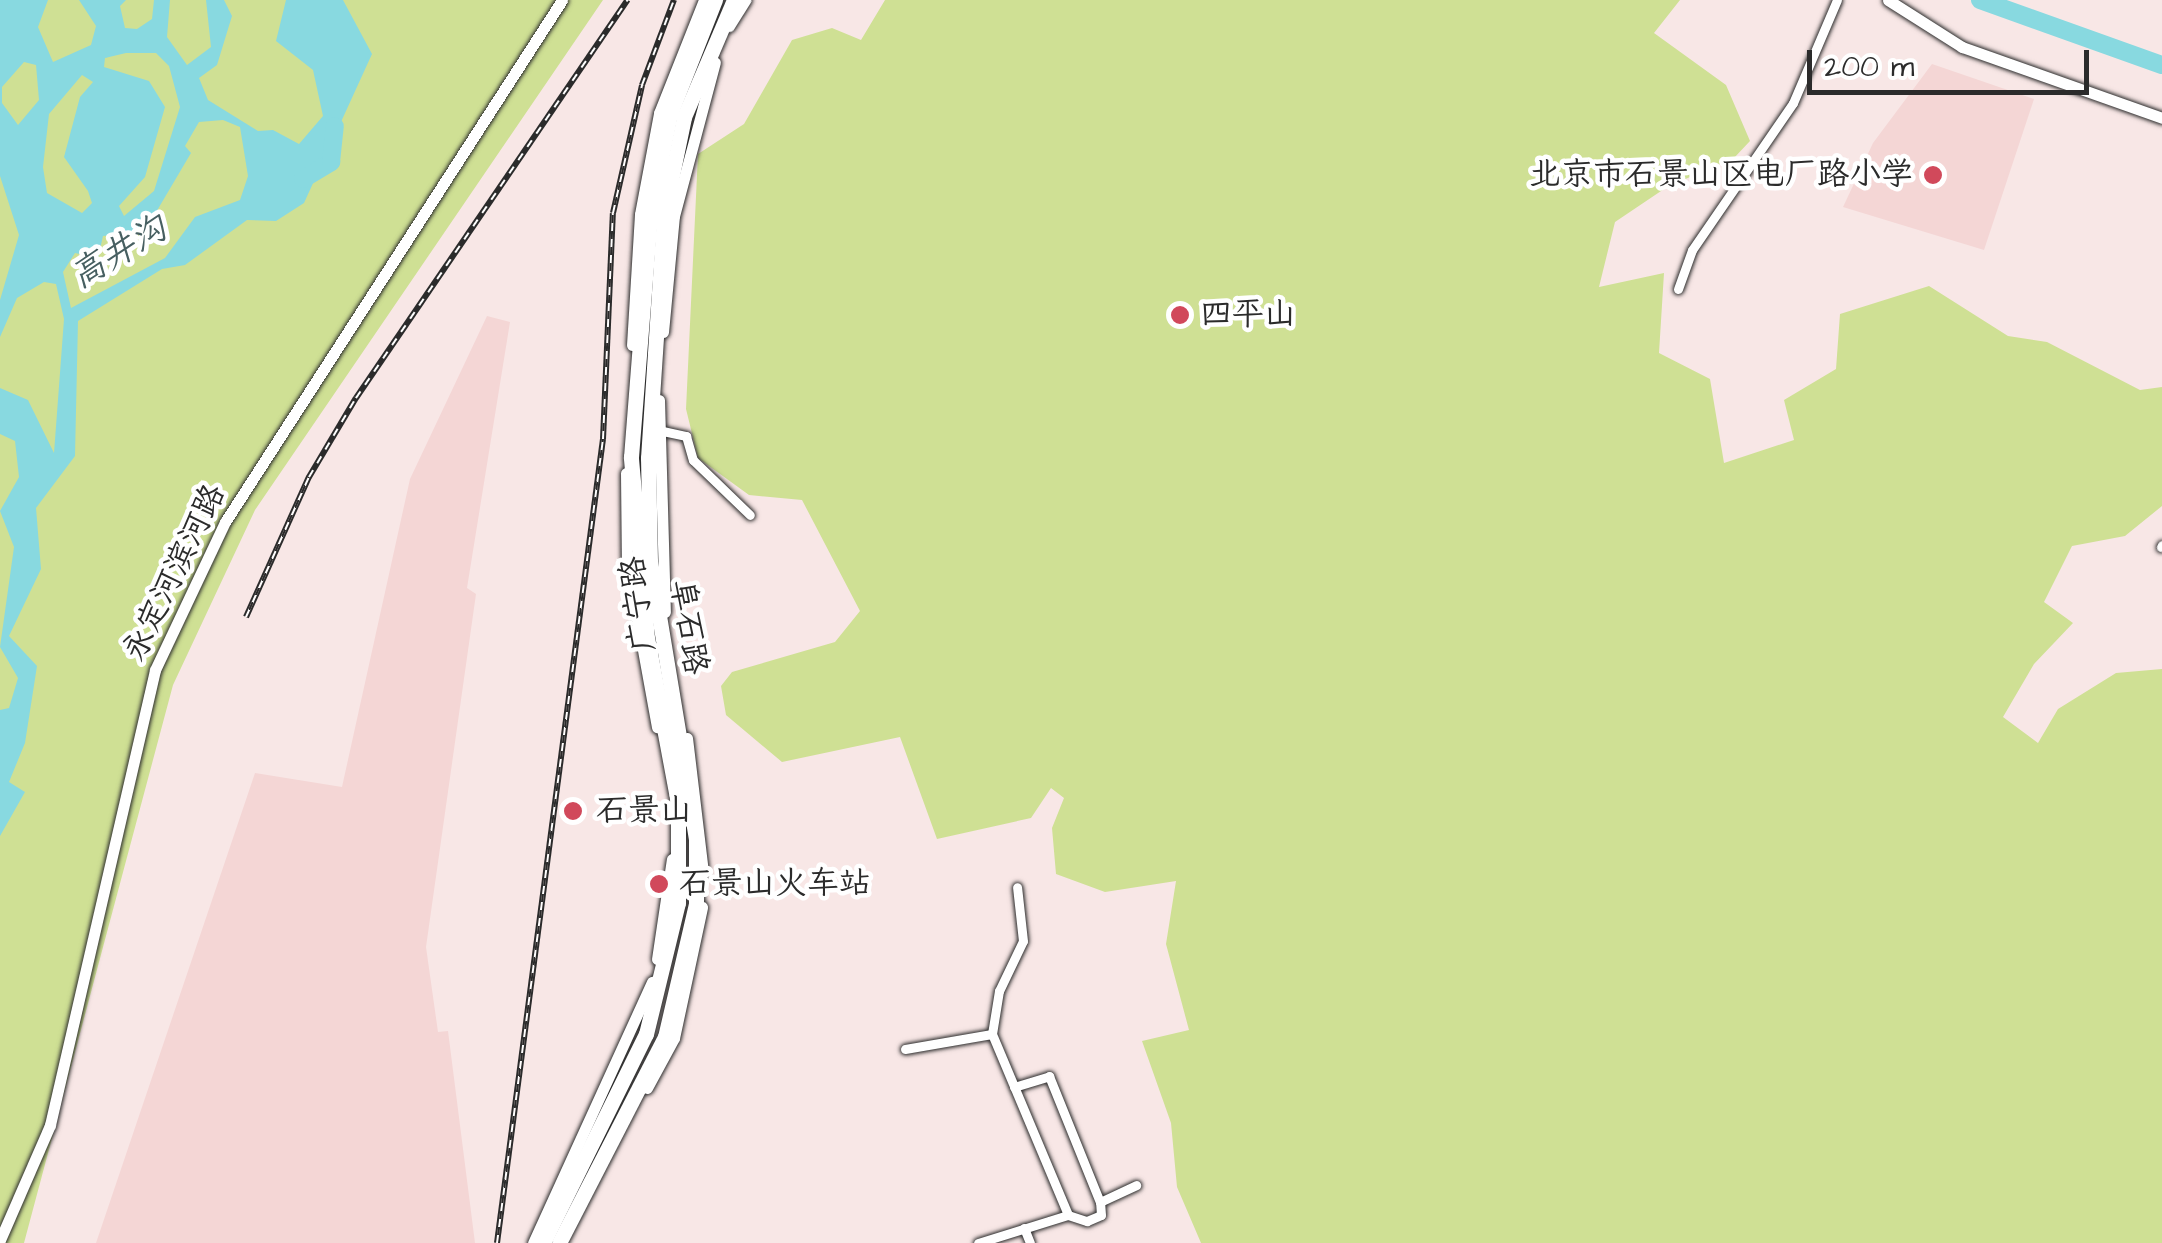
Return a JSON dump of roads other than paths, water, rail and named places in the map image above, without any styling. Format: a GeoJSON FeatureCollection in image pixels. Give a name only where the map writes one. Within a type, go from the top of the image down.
{"type":"FeatureCollection","features":[{"type":"Feature","properties":{"kind":"highway","name":"阜石路"},"geometry":{"type":"LineString","coordinates":[[543,1243],[646,1034],[678,903],[678,803],[648,638],[631,457],[650,212],[670,114],[714,0]]}},
{"type":"Feature","properties":{"kind":"highway","name":"阜石路"},"geometry":{"type":"LineString","coordinates":[[559,1243],[665,1037],[696,904],[696,839],[650,561],[648,458],[664,214],[684,117],[734,0]]}},
{"type":"Feature","properties":{"kind":"street","name":"永定河滨河路"},"geometry":{"type":"LineString","coordinates":[[0,1240],[50,1125],[155,670],[225,522],[562,0]]}},
{"type":"Feature","properties":{"kind":"street","name":"广宁路"},"geometry":{"type":"LineString","coordinates":[[534,1243],[632,1037],[668,907],[672,812],[634,619],[626,459],[640,214],[659,114],[704,0]]}},
{"type":"Feature","properties":{"kind":"street","name":"广宁路"},"geometry":{"type":"LineString","coordinates":[[568,1243],[674,1038],[702,904],[704,838],[660,562],[658,430],[674,216],[695,118],[724,34],[745,0]]}},
{"type":"Feature","properties":{"kind":"street"},"geometry":{"type":"LineString","coordinates":[[1678,289],[1692,250],[1793,103],[1837,0]]}},
{"type":"Feature","properties":{"kind":"street"},"geometry":{"type":"LineString","coordinates":[[1888,0],[1962,47],[2162,118]]}},
{"type":"Feature","properties":{"kind":"street"},"geometry":{"type":"LineString","coordinates":[[658,430],[686,436],[693,460],[750,514]]}},
{"type":"Feature","properties":{"kind":"street"},"geometry":{"type":"LineString","coordinates":[[1017,887],[1022,941],[999,991],[992,1034],[1068,1214]]}},
{"type":"Feature","properties":{"kind":"street"},"geometry":{"type":"LineString","coordinates":[[905,1050],[992,1034]]}},
{"type":"Feature","properties":{"kind":"street"},"geometry":{"type":"LineString","coordinates":[[982,1242],[1068,1214],[1087,1221],[1100,1215],[1100,1202],[1049,1076],[1014,1086]]}},
{"type":"Feature","properties":{"kind":"street"},"geometry":{"type":"LineString","coordinates":[[1100,1202],[1136,1185]]}},
{"type":"Feature","properties":{"kind":"street"},"geometry":{"type":"LineString","coordinates":[[1024,1228],[1030,1243]]}},
{"type":"Feature","properties":{"kind":"water"},"geometry":{"type":"Polygon","coordinates":[[[0,0],[48,0],[38,27],[53,62],[91,45],[96,26],[79,0],[126,0],[120,6],[125,28],[137,29],[152,19],[154,0],[170,0],[167,37],[187,65],[211,47],[206,0],[224,0],[232,16],[217,65],[199,78],[208,100],[258,131],[273,130],[299,144],[323,116],[313,70],[276,41],[286,0],[343,0],[372,54],[304,203],[276,221],[247,220],[185,265],[162,269],[78,321],[75,456],[36,508],[41,569],[9,636],[37,666],[25,743],[9,782],[25,792],[0,836],[0,710],[9,708],[18,678],[0,647],[14,547],[0,511],[19,477],[15,441],[0,434],[0,388],[28,400],[54,453],[64,319],[56,284],[44,282],[17,298],[0,337],[0,300],[19,235],[0,176],[0,0]],[[156,53],[105,58],[104,67],[149,81],[165,107],[145,177],[119,206],[124,216],[154,191],[180,107],[169,66],[156,53]],[[24,62],[2,87],[2,103],[18,125],[39,100],[36,65],[24,62]],[[82,75],[49,114],[43,167],[47,193],[82,213],[92,203],[64,157],[80,97],[93,82],[82,75]],[[223,120],[199,122],[185,146],[191,153],[155,214],[133,233],[103,236],[98,258],[75,253],[63,272],[71,308],[165,258],[195,217],[240,200],[248,176],[240,127],[223,120]]]}},
{"type":"Feature","properties":{"kind":"waterway","name":"高井沟"},"geometry":{"type":"LineString","coordinates":[[1980,0],[2162,65]]}},
{"type":"Feature","properties":{"kind":"waterway","name":"高井沟"},"geometry":{"type":"LineString","coordinates":[[303,179],[331,162],[335,126]]}},
{"type":"Feature","properties":{"kind":"railway"},"geometry":{"type":"LineString","coordinates":[[246,617],[309,477],[356,398],[627,0]]}},
{"type":"Feature","properties":{"kind":"railway"},"geometry":{"type":"LineString","coordinates":[[497,1243],[603,439],[613,213],[642,85],[674,0]]}},
{"type":"Feature","properties":{"kind":"place","name":"北京市石景山区电厂路小学"},"geometry":{"type":"Point","coordinates":[1933,175]}},
{"type":"Feature","properties":{"kind":"place","name":"四平山"},"geometry":{"type":"Point","coordinates":[1180,315]}},
{"type":"Feature","properties":{"kind":"place","name":"石景山"},"geometry":{"type":"Point","coordinates":[573,811]}},
{"type":"Feature","properties":{"kind":"place","name":"石景山火车站"},"geometry":{"type":"Point","coordinates":[659,884]}}]}
